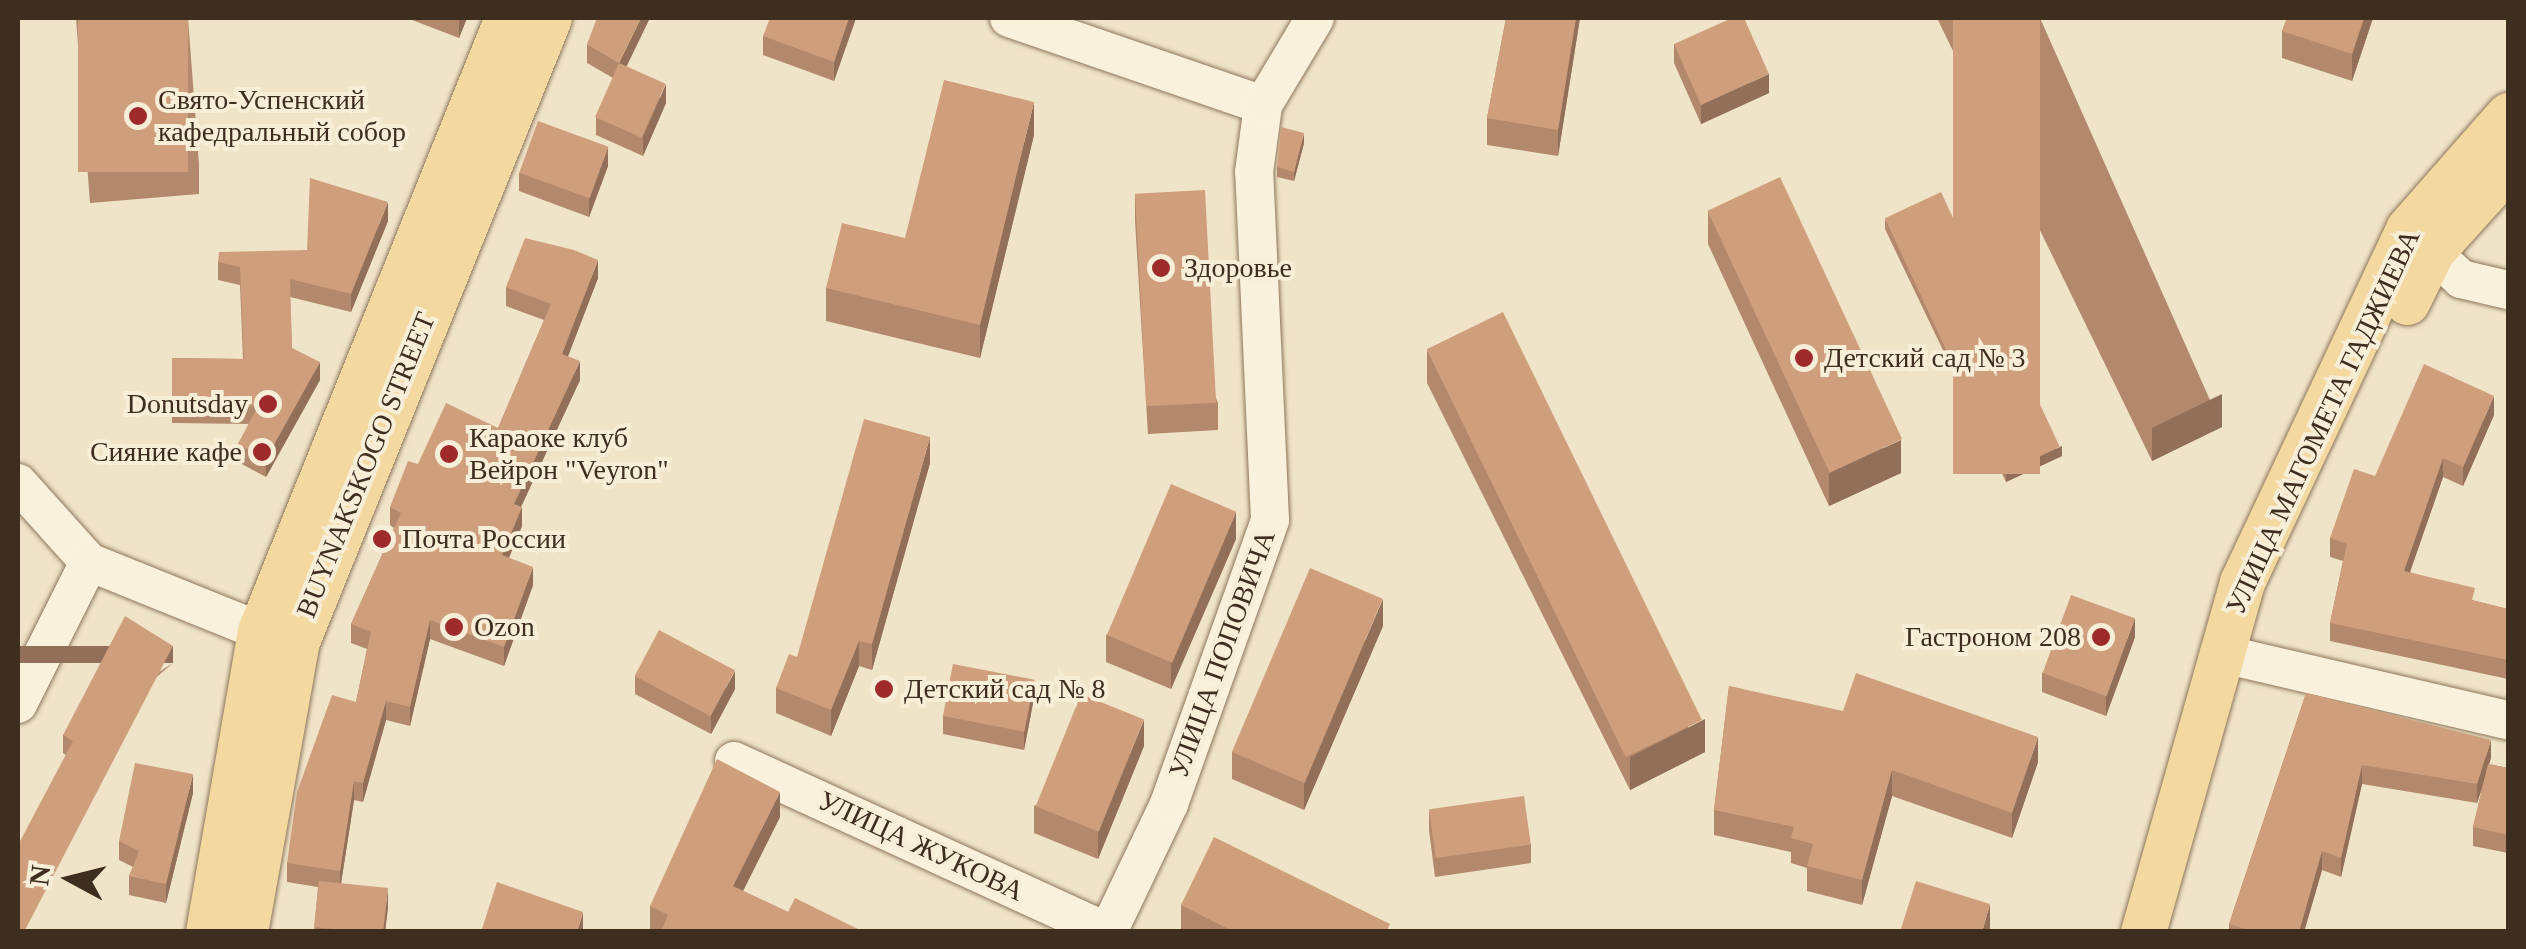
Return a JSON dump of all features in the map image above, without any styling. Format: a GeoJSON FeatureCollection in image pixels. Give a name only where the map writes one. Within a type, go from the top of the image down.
{"type":"FeatureCollection","features":[{"type":"Feature","properties":{"kind":"main road","name":"BUYNAKSKOGO STREET"},"geometry":{"type":"LineString","coordinates":[[208,932],[260,631],[507,18]]}},
{"type":"Feature","properties":{"kind":"main road","name":"BUYNAKSKOGO STREET"},"geometry":{"type":"LineString","coordinates":[[244,932],[296,641],[548,18]]}},
{"type":"Feature","properties":{"kind":"main road","name":"УЛИЦА МАГОМЕТА ГАДЖИЕВА"},"geometry":{"type":"LineString","coordinates":[[2143,932],[2232,658],[2269,590],[2420,240],[2508,115]]}},
{"type":"Feature","properties":{"kind":"main road","name":"УЛИЦА МАГОМЕТА ГАДЖИЕВА"},"geometry":{"type":"LineString","coordinates":[[2420,240],[2508,168]]}},
{"type":"Feature","properties":{"kind":"main road","name":"УЛИЦА МАГОМЕТА ГАДЖИЕВА"},"geometry":{"type":"LineString","coordinates":[[2165,932],[2232,658]]}},
{"type":"Feature","properties":{"kind":"street"},"geometry":{"type":"LineString","coordinates":[[1009,18],[1263,105]]}},
{"type":"Feature","properties":{"kind":"street","name":"УЛИЦА ПОПОВИЧА"},"geometry":{"type":"LineString","coordinates":[[1107,932],[1168,804],[1270,520],[1254,172],[1263,105],[1315,18]]}},
{"type":"Feature","properties":{"kind":"street"},"geometry":{"type":"LineString","coordinates":[[2420,240],[2462,279],[2508,290]]}},
{"type":"Feature","properties":{"kind":"street"},"geometry":{"type":"LineString","coordinates":[[18,482],[89,562],[260,631]]}},
{"type":"Feature","properties":{"kind":"street"},"geometry":{"type":"LineString","coordinates":[[18,704],[89,562]]}},
{"type":"Feature","properties":{"kind":"street"},"geometry":{"type":"LineString","coordinates":[[2232,658],[2508,720]]}},
{"type":"Feature","properties":{"kind":"street","name":"УЛИЦА ЖУКОВА"},"geometry":{"type":"LineString","coordinates":[[734,761],[1107,932]]}},
{"type":"Feature","properties":{"kind":"building","name":"Свято-Успенский кафедральный собор"},"geometry":{"type":"Polygon","coordinates":[[[78,18],[188,18],[188,172],[78,172],[78,18]]]}},
{"type":"Feature","properties":{"kind":"building"},"geometry":{"type":"Polygon","coordinates":[[[597,18],[641,18],[619,63],[587,44],[597,18]]]}},
{"type":"Feature","properties":{"kind":"building"},"geometry":{"type":"Polygon","coordinates":[[[770,18],[849,18],[834,62],[763,36],[770,18]]]}},
{"type":"Feature","properties":{"kind":"building"},"geometry":{"type":"Polygon","coordinates":[[[1506,18],[1576,18],[1558,130],[1487,118],[1506,18]]]}},
{"type":"Feature","properties":{"kind":"building"},"geometry":{"type":"Polygon","coordinates":[[[1732,18],[1744,18],[1769,74],[1701,105],[1674,44],[1732,18]]]}},
{"type":"Feature","properties":{"kind":"building"},"geometry":{"type":"Polygon","coordinates":[[[1953,18],[2040,18],[2040,474],[1953,474],[1953,18]]]}},
{"type":"Feature","properties":{"kind":"building"},"geometry":{"type":"Polygon","coordinates":[[[2287,18],[2364,18],[2352,54],[2282,31],[2287,18]]]}},
{"type":"Feature","properties":{"kind":"building"},"geometry":{"type":"Polygon","coordinates":[[[619,63],[666,84],[642,138],[595,117],[619,63]]]}},
{"type":"Feature","properties":{"kind":"building"},"geometry":{"type":"Polygon","coordinates":[[[944,80],[1034,102],[980,325],[826,288],[842,223],[905,238],[944,80]]]}},
{"type":"Feature","properties":{"kind":"building"},"geometry":{"type":"Polygon","coordinates":[[[538,121],[608,147],[590,198],[519,173],[538,121]]]}},
{"type":"Feature","properties":{"kind":"building"},"geometry":{"type":"Polygon","coordinates":[[[1281,127],[1304,133],[1294,172],[1277,167],[1281,127]]]}},
{"type":"Feature","properties":{"kind":"building","name":"Детский сад № 3"},"geometry":{"type":"Polygon","coordinates":[[[1780,177],[1902,439],[1830,473],[1707,211],[1780,177]]]}},
{"type":"Feature","properties":{"kind":"building"},"geometry":{"type":"Polygon","coordinates":[[[310,178],[388,202],[351,294],[290,279],[292,348],[320,362],[266,459],[238,444],[258,406],[172,405],[172,358],[244,359],[240,267],[218,262],[219,252],[307,250],[310,178]]]}},
{"type":"Feature","properties":{"kind":"building"},"geometry":{"type":"Polygon","coordinates":[[[1205,190],[1216,403],[1146,406],[1135,194],[1205,190]]]}},
{"type":"Feature","properties":{"kind":"building"},"geometry":{"type":"Polygon","coordinates":[[[1941,192],[2060,447],[2004,473],[1885,218],[1941,192]]]}},
{"type":"Feature","properties":{"kind":"building"},"geometry":{"type":"Polygon","coordinates":[[[525,238],[598,260],[562,354],[580,361],[514,504],[522,507],[502,555],[533,567],[504,647],[430,620],[410,707],[386,701],[363,783],[354,781],[340,871],[287,863],[297,792],[332,695],[356,702],[371,632],[351,624],[401,513],[390,507],[408,461],[418,464],[446,403],[498,428],[551,304],[506,287],[525,238]]]}},
{"type":"Feature","properties":{"kind":"building"},"geometry":{"type":"Polygon","coordinates":[[[1503,312],[1702,720],[1626,757],[1427,349],[1503,312]]]}},
{"type":"Feature","properties":{"kind":"building"},"geometry":{"type":"Polygon","coordinates":[[[2424,364],[2494,396],[2463,467],[2443,458],[2404,571],[2475,588],[2472,600],[2508,609],[2508,660],[2330,623],[2347,544],[2330,538],[2354,469],[2375,476],[2424,364]]]}},
{"type":"Feature","properties":{"kind":"building"},"geometry":{"type":"Polygon","coordinates":[[[864,419],[930,437],[872,644],[859,641],[831,710],[776,688],[789,654],[797,657],[864,419]]]}},
{"type":"Feature","properties":{"kind":"building"},"geometry":{"type":"Polygon","coordinates":[[[1171,484],[1236,512],[1172,663],[1107,635],[1171,484]]]}},
{"type":"Feature","properties":{"kind":"building"},"geometry":{"type":"Polygon","coordinates":[[[1310,568],[1383,599],[1305,783],[1232,752],[1310,568]]]}},
{"type":"Feature","properties":{"kind":"building"},"geometry":{"type":"Polygon","coordinates":[[[2071,595],[2135,618],[2107,696],[2043,673],[2071,595]]]}},
{"type":"Feature","properties":{"kind":"building"},"geometry":{"type":"Polygon","coordinates":[[[125,616],[173,646],[24,932],[18,932],[18,845],[73,741],[63,735],[125,616]]]}},
{"type":"Feature","properties":{"kind":"building"},"geometry":{"type":"Polygon","coordinates":[[[659,630],[735,670],[711,716],[635,676],[659,630]]]}},
{"type":"Feature","properties":{"kind":"building"},"geometry":{"type":"Polygon","coordinates":[[[953,664],[1034,680],[1024,732],[943,716],[953,664]]]}},
{"type":"Feature","properties":{"kind":"building"},"geometry":{"type":"Polygon","coordinates":[[[1856,673],[2038,737],[2012,813],[1892,770],[1862,880],[1807,866],[1813,844],[1791,838],[1794,827],[1714,810],[1729,686],[1843,711],[1856,673]]]}},
{"type":"Feature","properties":{"kind":"building"},"geometry":{"type":"Polygon","coordinates":[[[2306,693],[2491,740],[2477,784],[2362,765],[2341,858],[2322,851],[2299,932],[2254,932],[2229,924],[2306,693]]]}},
{"type":"Feature","properties":{"kind":"building"},"geometry":{"type":"Polygon","coordinates":[[[1081,694],[1144,719],[1099,832],[1036,806],[1081,694]]]}},
{"type":"Feature","properties":{"kind":"building"},"geometry":{"type":"Polygon","coordinates":[[[717,759],[780,792],[733,886],[788,912],[795,898],[864,932],[661,932],[668,915],[650,906],[717,759]]]}},
{"type":"Feature","properties":{"kind":"building"},"geometry":{"type":"Polygon","coordinates":[[[135,763],[193,774],[166,884],[129,876],[139,851],[119,841],[135,763]]]}},
{"type":"Feature","properties":{"kind":"building"},"geometry":{"type":"Polygon","coordinates":[[[2488,764],[2508,768],[2508,835],[2473,827],[2488,764]]]}},
{"type":"Feature","properties":{"kind":"building"},"geometry":{"type":"Polygon","coordinates":[[[1524,796],[1531,845],[1436,858],[1429,809],[1524,796]]]}},
{"type":"Feature","properties":{"kind":"building"},"geometry":{"type":"Polygon","coordinates":[[[1214,837],[1390,924],[1386,932],[1234,932],[1181,905],[1214,837]]]}},
{"type":"Feature","properties":{"kind":"building"},"geometry":{"type":"Polygon","coordinates":[[[319,881],[388,888],[383,932],[314,927],[319,881]]]}},
{"type":"Feature","properties":{"kind":"building"},"geometry":{"type":"Polygon","coordinates":[[[1916,881],[1990,904],[1982,932],[1900,932],[1916,881]]]}},
{"type":"Feature","properties":{"kind":"building"},"geometry":{"type":"Polygon","coordinates":[[[497,882],[583,912],[577,932],[481,932],[497,882]]]}},
{"type":"Feature","properties":{"kind":"place","name":"Свято-Успенский кафедральный собор"},"geometry":{"type":"Point","coordinates":[138,116]}},
{"type":"Feature","properties":{"kind":"place","name":"Здоровье"},"geometry":{"type":"Point","coordinates":[1161,268]}},
{"type":"Feature","properties":{"kind":"place","name":"Детский сад № 3"},"geometry":{"type":"Point","coordinates":[1804,358]}},
{"type":"Feature","properties":{"kind":"place","name":"Donutsday"},"geometry":{"type":"Point","coordinates":[268,404]}},
{"type":"Feature","properties":{"kind":"place","name":"Сияние кафе"},"geometry":{"type":"Point","coordinates":[262,452]}},
{"type":"Feature","properties":{"kind":"place","name":"Караоке клуб Вейрон \"Veyron\""},"geometry":{"type":"Point","coordinates":[449,454]}},
{"type":"Feature","properties":{"kind":"place","name":"Почта России"},"geometry":{"type":"Point","coordinates":[382,539]}},
{"type":"Feature","properties":{"kind":"place","name":"Ozon"},"geometry":{"type":"Point","coordinates":[454,627]}},
{"type":"Feature","properties":{"kind":"place","name":"Гастроном 208"},"geometry":{"type":"Point","coordinates":[2101,637]}},
{"type":"Feature","properties":{"kind":"place","name":"Детский сад № 8"},"geometry":{"type":"Point","coordinates":[884,689]}}]}
